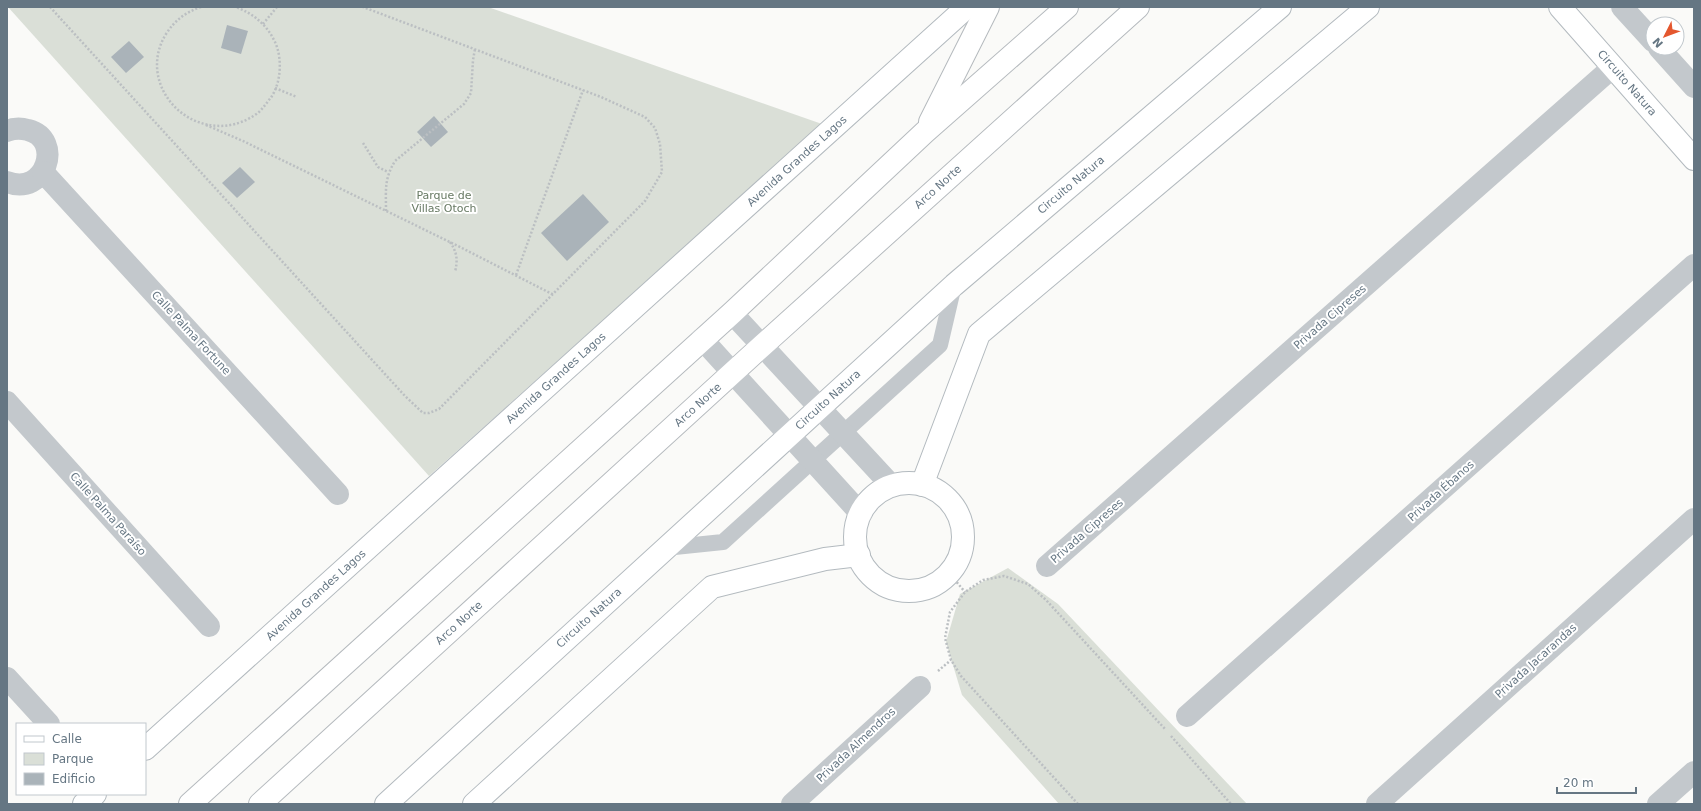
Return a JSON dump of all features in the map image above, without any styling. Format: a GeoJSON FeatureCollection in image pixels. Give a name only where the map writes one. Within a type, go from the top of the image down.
{"type":"FeatureCollection","features":[{"type":"Feature","properties":{"kind":"street","name":"Avenida Grandes Lagos"},"geometry":{"type":"LineString","coordinates":[[146,748],[967,7]]}},
{"type":"Feature","properties":{"kind":"street"},"geometry":{"type":"LineString","coordinates":[[925,132],[988,7]]}},
{"type":"Feature","properties":{"kind":"street"},"geometry":{"type":"LineString","coordinates":[[190,804],[732,313],[925,132],[1067,7]]}},
{"type":"Feature","properties":{"kind":"street","name":"Arco Norte"},"geometry":{"type":"LineString","coordinates":[[260,804],[763,345],[1138,7]]}},
{"type":"Feature","properties":{"kind":"street","name":"Circuito Natura"},"geometry":{"type":"LineString","coordinates":[[386,804],[954,285],[1280,7]]}},
{"type":"Feature","properties":{"kind":"street"},"geometry":{"type":"LineString","coordinates":[[922,485],[979,334],[1368,7]]}},
{"type":"Feature","properties":{"kind":"street","name":"Circuito Natura"},"geometry":{"type":"LineString","coordinates":[[1560,7],[1694,159]]}},
{"type":"Feature","properties":{"kind":"street"},"geometry":{"type":"LineString","coordinates":[[1622,7],[1645,32]]}},
{"type":"Feature","properties":{"kind":"street"},"geometry":{"type":"LineString","coordinates":[[1666,56],[1694,87]]}},
{"type":"Feature","properties":{"kind":"street","name":"Privada Cipreses"},"geometry":{"type":"LineString","coordinates":[[1047,566],[1612,67]]}},
{"type":"Feature","properties":{"kind":"street"},"geometry":{"type":"LineString","coordinates":[[7,131],[21,128],[30,130],[39,135],[45,143],[48,153],[47,163],[43,172],[36,179],[28,184],[18,185],[7,182]]}},
{"type":"Feature","properties":{"kind":"street","name":"Calle Palma Fortune"},"geometry":{"type":"LineString","coordinates":[[43,172],[338,494]]}},
{"type":"Feature","properties":{"kind":"street","name":"Privada Ébanos"},"geometry":{"type":"LineString","coordinates":[[1187,716],[1694,265]]}},
{"type":"Feature","properties":{"kind":"street"},"geometry":{"type":"LineString","coordinates":[[732,313],[892,486]]}},
{"type":"Feature","properties":{"kind":"street"},"geometry":{"type":"LineString","coordinates":[[702,339],[732,374],[861,514]]}},
{"type":"Feature","properties":{"kind":"street","name":"Calle Palma Paraíso"},"geometry":{"type":"LineString","coordinates":[[7,402],[209,626]]}},
{"type":"Feature","properties":{"kind":"street"},"geometry":{"type":"LineString","coordinates":[[907,483],[922,485],[939,492],[953,505],[961,521],[963,540],[959,558],[949,573],[935,585],[918,591],[899,590],[882,583],[868,571],[859,555],[856,541],[856,527],[868,502],[879,492],[892,486],[907,483]]}},
{"type":"Feature","properties":{"kind":"street","name":"Privada Jacarandas"},"geometry":{"type":"LineString","coordinates":[[1377,804],[1694,519]]}},
{"type":"Feature","properties":{"kind":"street"},"geometry":{"type":"LineString","coordinates":[[474,804],[712,587],[825,559],[859,555]]}},
{"type":"Feature","properties":{"kind":"street"},"geometry":{"type":"LineString","coordinates":[[7,678],[48,723]]}},
{"type":"Feature","properties":{"kind":"street","name":"Privada Almendros"},"geometry":{"type":"LineString","coordinates":[[792,804],[920,687]]}},
{"type":"Feature","properties":{"kind":"street"},"geometry":{"type":"LineString","coordinates":[[1658,804],[1694,772]]}},
{"type":"Feature","properties":{"kind":"street"},"geometry":{"type":"LineString","coordinates":[[84,804],[94,795]]}},
{"type":"Feature","properties":{"kind":"lane"},"geometry":{"type":"LineString","coordinates":[[665,548],[723,542],[844,433],[940,345],[954,285]]}},
{"type":"Feature","properties":{"kind":"path"},"geometry":{"type":"LineString","coordinates":[[50,7],[422,413],[429,413],[439,409],[554,295],[645,201],[662,172],[660,144],[655,128],[645,116],[583,90],[363,7]]}},
{"type":"Feature","properties":{"kind":"path"},"geometry":{"type":"LineString","coordinates":[[201,7],[190,11],[173,24],[162,42],[157,63],[160,84],[170,103],[186,117],[243,141],[554,295]]}},
{"type":"Feature","properties":{"kind":"path"},"geometry":{"type":"LineString","coordinates":[[206,125],[224,126],[243,122],[259,112],[271,98],[278,81],[280,62],[276,44],[263,24],[251,13],[236,7]]}},
{"type":"Feature","properties":{"kind":"path"},"geometry":{"type":"LineString","coordinates":[[263,24],[277,7]]}},
{"type":"Feature","properties":{"kind":"path"},"geometry":{"type":"LineString","coordinates":[[386,211],[386,181],[388,172],[395,161],[464,104],[470,93],[473,80],[473,60],[475,49]]}},
{"type":"Feature","properties":{"kind":"path"},"geometry":{"type":"LineString","coordinates":[[275,88],[297,97]]}},
{"type":"Feature","properties":{"kind":"path"},"geometry":{"type":"LineString","coordinates":[[516,275],[583,90]]}},
{"type":"Feature","properties":{"kind":"path"},"geometry":{"type":"LineString","coordinates":[[363,143],[378,167],[388,172]]}},
{"type":"Feature","properties":{"kind":"path"},"geometry":{"type":"LineString","coordinates":[[449,242],[454,248],[456,254],[457,263],[455,272]]}},
{"type":"Feature","properties":{"kind":"path"},"geometry":{"type":"LineString","coordinates":[[949,573],[965,592]]}},
{"type":"Feature","properties":{"kind":"path"},"geometry":{"type":"LineString","coordinates":[[1078,804],[961,676],[951,660],[945,638],[950,612],[965,592],[983,580],[1004,576],[1028,584],[1046,600],[1232,804]]}},
{"type":"Feature","properties":{"kind":"green space","name":"Parque de Villas Otoch"},"geometry":{"type":"Polygon","coordinates":[[[8,7],[488,7],[822,124],[429,476],[8,7]]]}},
{"type":"Feature","properties":{"kind":"green space"},"geometry":{"type":"Polygon","coordinates":[[[1008,568],[1058,604],[1247,804],[1059,804],[962,695],[946,642],[960,594],[1008,568]]]}},
{"type":"Feature","properties":{"kind":"building"},"geometry":{"type":"Polygon","coordinates":[[[227,25],[248,31],[241,54],[221,48],[227,25]]]}},
{"type":"Feature","properties":{"kind":"building"},"geometry":{"type":"Polygon","coordinates":[[[129,41],[144,57],[126,73],[111,57],[129,41]]]}},
{"type":"Feature","properties":{"kind":"building"},"geometry":{"type":"Polygon","coordinates":[[[434,116],[448,132],[431,147],[417,132],[434,116]]]}},
{"type":"Feature","properties":{"kind":"building"},"geometry":{"type":"Polygon","coordinates":[[[240,167],[255,182],[237,198],[222,183],[240,167]]]}},
{"type":"Feature","properties":{"kind":"building"},"geometry":{"type":"Polygon","coordinates":[[[583,194],[609,222],[567,261],[541,233],[583,194]]]}}]}
